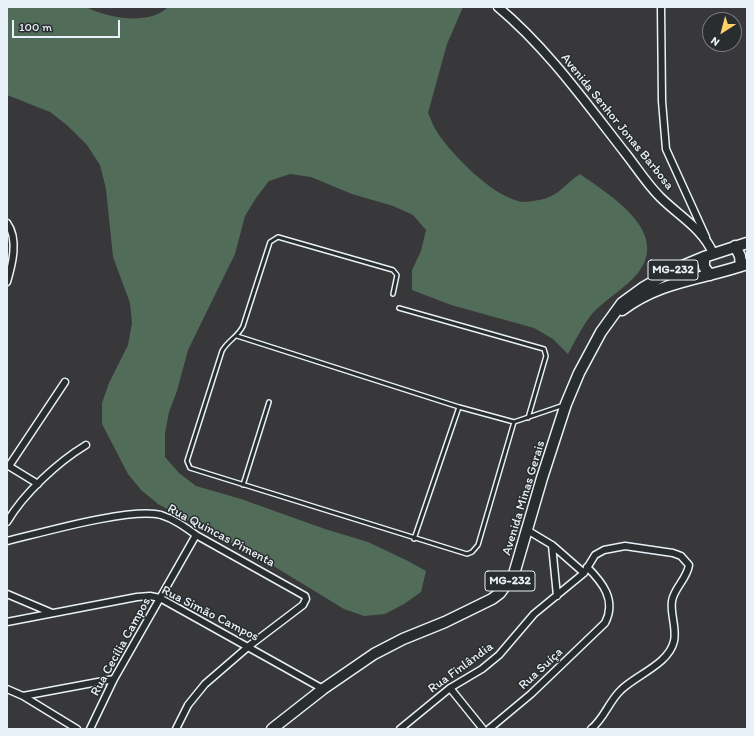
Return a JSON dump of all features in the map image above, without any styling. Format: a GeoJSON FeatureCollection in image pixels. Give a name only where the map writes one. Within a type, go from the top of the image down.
{"type":"FeatureCollection","features":[{"type":"Feature","properties":{"kind":"main road","name":"MG-232"},"geometry":{"type":"LineString","coordinates":[[611,318],[622,303],[639,290],[674,269],[709,255],[747,243]]}},
{"type":"Feature","properties":{"kind":"main road"},"geometry":{"type":"LineString","coordinates":[[735,246],[744,265]]}},
{"type":"Feature","properties":{"kind":"main road"},"geometry":{"type":"LineString","coordinates":[[709,255],[704,267],[710,276]]}},
{"type":"Feature","properties":{"kind":"main road","name":"MG-232"},"geometry":{"type":"LineString","coordinates":[[611,318],[646,294],[664,286],[710,276],[744,265]]}},
{"type":"Feature","properties":{"kind":"main road","name":"Avenida Minas Gerais"},"geometry":{"type":"LineString","coordinates":[[272,729],[323,689],[389,645],[445,622],[492,599],[500,593],[514,574],[542,478],[566,404],[592,347],[611,318]]}},
{"type":"Feature","properties":{"kind":"street","name":"Avenida Senhor Jonas Barbosa"},"geometry":{"type":"LineString","coordinates":[[498,7],[518,23],[544,50],[659,196],[697,228],[708,240],[709,255]]}},
{"type":"Feature","properties":{"kind":"street"},"geometry":{"type":"LineString","coordinates":[[661,7],[662,101],[666,149],[708,240]]}},
{"type":"Feature","properties":{"kind":"street"},"geometry":{"type":"LineString","coordinates":[[7,223],[11,229],[13,258],[7,282]]}},
{"type":"Feature","properties":{"kind":"street"},"geometry":{"type":"LineString","coordinates":[[38,484],[8,465],[65,382]]}},
{"type":"Feature","properties":{"kind":"street"},"geometry":{"type":"LineString","coordinates":[[7,522],[17,507],[38,484],[72,454],[86,445]]}},
{"type":"Feature","properties":{"kind":"street","name":"Rua Quincas Pimenta"},"geometry":{"type":"LineString","coordinates":[[7,541],[111,518],[149,514],[161,515],[173,520],[304,594],[306,599],[303,605],[249,646]]}},
{"type":"Feature","properties":{"kind":"street"},"geometry":{"type":"LineString","coordinates":[[527,530],[552,545],[585,570]]}},
{"type":"Feature","properties":{"kind":"street","name":"Rua Cecília Campos"},"geometry":{"type":"LineString","coordinates":[[90,729],[114,679],[196,534]]}},
{"type":"Feature","properties":{"kind":"street"},"geometry":{"type":"LineString","coordinates":[[552,545],[556,596]]}},
{"type":"Feature","properties":{"kind":"street","name":"Rua Finlândia"},"geometry":{"type":"LineString","coordinates":[[400,729],[450,688],[482,669],[499,655],[534,614],[585,570],[595,555],[604,550],[625,546],[673,552],[681,556],[689,566],[688,572],[672,602],[675,631],[674,642],[669,651],[651,670],[621,690],[591,729]]}},
{"type":"Feature","properties":{"kind":"street","name":"Rua Suíça"},"geometry":{"type":"LineString","coordinates":[[489,729],[530,694],[605,623],[609,615],[610,608],[606,590],[600,580],[585,570]]}},
{"type":"Feature","properties":{"kind":"street"},"geometry":{"type":"LineString","coordinates":[[7,594],[52,613]]}},
{"type":"Feature","properties":{"kind":"street","name":"Rua Simão Campos"},"geometry":{"type":"LineString","coordinates":[[7,622],[137,597],[150,596],[160,598],[249,646],[323,689]]}},
{"type":"Feature","properties":{"kind":"street"},"geometry":{"type":"LineString","coordinates":[[176,729],[182,715],[196,694],[249,646]]}},
{"type":"Feature","properties":{"kind":"street"},"geometry":{"type":"LineString","coordinates":[[23,696],[114,679]]}},
{"type":"Feature","properties":{"kind":"street"},"geometry":{"type":"LineString","coordinates":[[450,688],[483,729]]}},
{"type":"Feature","properties":{"kind":"street"},"geometry":{"type":"LineString","coordinates":[[7,689],[23,696],[77,729]]}},
{"type":"Feature","properties":{"kind":"street"},"geometry":{"type":"LineString","coordinates":[[406,723],[411,729]]}},
{"type":"Feature","properties":{"kind":"lane"},"geometry":{"type":"LineString","coordinates":[[393,294],[397,275],[393,270],[278,237],[268,246],[243,326],[237,336],[226,343],[222,351],[187,462],[188,466],[193,470],[467,554],[478,545],[514,422]]}},
{"type":"Feature","properties":{"kind":"lane"},"geometry":{"type":"LineString","coordinates":[[399,308],[544,349],[546,356],[528,418]]}},
{"type":"Feature","properties":{"kind":"lane"},"geometry":{"type":"LineString","coordinates":[[237,336],[459,407],[514,422],[566,404]]}},
{"type":"Feature","properties":{"kind":"lane"},"geometry":{"type":"LineString","coordinates":[[242,485],[269,402]]}},
{"type":"Feature","properties":{"kind":"lane"},"geometry":{"type":"LineString","coordinates":[[414,538],[459,407]]}},
{"type":"Feature","properties":{"kind":"green space"},"geometry":{"type":"Polygon","coordinates":[[[7,7],[86,7],[116,17],[140,18],[151,17],[168,7],[463,7],[447,44],[428,113],[436,130],[444,142],[473,173],[496,191],[507,197],[523,202],[546,198],[557,193],[580,174],[619,203],[632,215],[642,228],[647,243],[646,258],[638,273],[591,315],[568,354],[553,339],[534,328],[451,305],[412,290],[412,270],[421,251],[426,230],[413,215],[393,206],[352,194],[311,177],[290,174],[269,181],[256,198],[245,216],[235,254],[188,350],[177,391],[169,412],[165,433],[165,457],[179,473],[196,486],[241,499],[325,529],[368,542],[426,571],[421,592],[404,604],[385,614],[364,616],[344,609],[252,553],[158,504],[141,490],[128,474],[102,424],[102,403],[109,383],[128,345],[132,323],[130,303],[113,257],[106,189],[100,165],[87,145],[68,126],[50,112],[7,95],[7,7]]]}}]}
